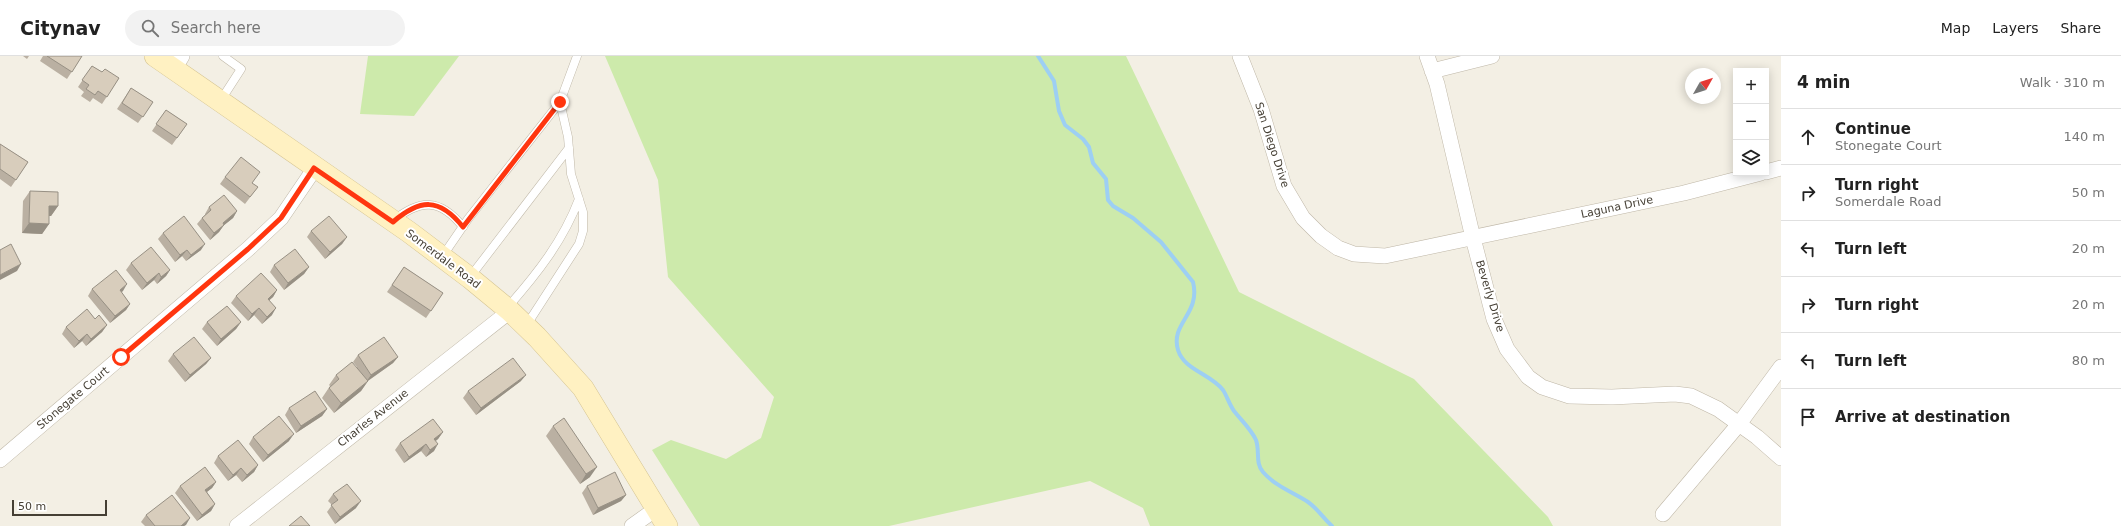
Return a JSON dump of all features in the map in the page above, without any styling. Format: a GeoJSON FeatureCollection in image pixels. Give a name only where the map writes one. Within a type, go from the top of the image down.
{"type":"FeatureCollection","features":[{"type":"Feature","properties":{"kind":"main road","name":"Somerdale Road"},"geometry":{"type":"LineString","coordinates":[[155,56],[178,62],[221,100],[314,168],[393,222],[470,278],[526,326],[583,388],[661,517]]}},
{"type":"Feature","properties":{"kind":"street","name":"San Diego Drive"},"geometry":{"type":"LineString","coordinates":[[1240,56],[1261,109],[1284,186],[1303,218],[1321,236],[1338,248],[1354,254],[1385,256],[1473,238]]}},
{"type":"Feature","properties":{"kind":"street","name":"Beverly Drive"},"geometry":{"type":"LineString","coordinates":[[1427,56],[1438,84],[1473,238],[1494,319],[1507,349],[1528,377],[1542,387],[1569,396],[1612,397],[1675,394],[1690,396],[1718,409],[1781,458]]}},
{"type":"Feature","properties":{"kind":"street"},"geometry":{"type":"LineString","coordinates":[[1432,71],[1492,56]]}},
{"type":"Feature","properties":{"kind":"street","name":"Stonegate Court"},"geometry":{"type":"LineString","coordinates":[[0,460],[248,249],[281,218],[314,168]]}},
{"type":"Feature","properties":{"kind":"street"},"geometry":{"type":"LineString","coordinates":[[1769,171],[1781,168]]}},
{"type":"Feature","properties":{"kind":"street","name":"Laguna Drive"},"geometry":{"type":"LineString","coordinates":[[1473,238],[1684,193],[1749,176]]}},
{"type":"Feature","properties":{"kind":"street","name":"Charles Avenue"},"geometry":{"type":"LineString","coordinates":[[237,526],[508,310]]}},
{"type":"Feature","properties":{"kind":"street"},"geometry":{"type":"LineString","coordinates":[[1663,514],[1739,424],[1781,367]]}},
{"type":"Feature","properties":{"kind":"street"},"geometry":{"type":"LineString","coordinates":[[632,526],[661,517]]}},
{"type":"Feature","properties":{"kind":"lane"},"geometry":{"type":"LineString","coordinates":[[221,100],[241,69],[223,56]]}},
{"type":"Feature","properties":{"kind":"lane"},"geometry":{"type":"LineString","coordinates":[[442,258],[463,227],[560,102],[577,56]]}},
{"type":"Feature","properties":{"kind":"lane"},"geometry":{"type":"LineString","coordinates":[[526,326],[579,244],[584,222],[571,174],[569,148],[560,102]]}},
{"type":"Feature","properties":{"kind":"lane"},"geometry":{"type":"LineString","coordinates":[[470,278],[569,148]]}},
{"type":"Feature","properties":{"kind":"lane"},"geometry":{"type":"LineString","coordinates":[[508,310],[556,246],[579,199]]}},
{"type":"Feature","properties":{"kind":"lane"},"geometry":{"type":"LineString","coordinates":[[393,222],[412,207],[427,204],[442,209],[463,227]]}},
{"type":"Feature","properties":{"kind":"green space"},"geometry":{"type":"Polygon","coordinates":[[[368,56],[459,56],[414,116],[360,114],[368,56]]]}},
{"type":"Feature","properties":{"kind":"green space"},"geometry":{"type":"Polygon","coordinates":[[[605,56],[1126,56],[1239,292],[1414,379],[1548,517],[1553,526],[1150,526],[1143,508],[1090,481],[889,526],[700,526],[652,450],[671,440],[726,459],[761,438],[774,397],[668,277],[658,180],[605,56]]]}},
{"type":"Feature","properties":{"kind":"building"},"geometry":{"type":"Polygon","coordinates":[[[47,56],[82,56],[72,72],[47,56]]]}},
{"type":"Feature","properties":{"kind":"building"},"geometry":{"type":"Polygon","coordinates":[[[92,66],[102,72],[105,69],[119,78],[107,97],[98,91],[95,95],[86,89],[89,85],[82,80],[92,66]]]}},
{"type":"Feature","properties":{"kind":"building"},"geometry":{"type":"Polygon","coordinates":[[[131,88],[153,102],[143,117],[122,103],[131,88]]]}},
{"type":"Feature","properties":{"kind":"building"},"geometry":{"type":"Polygon","coordinates":[[[166,110],[187,124],[177,138],[156,124],[166,110]]]}},
{"type":"Feature","properties":{"kind":"building"},"geometry":{"type":"Polygon","coordinates":[[[0,144],[28,162],[16,180],[0,169],[0,144]]]}},
{"type":"Feature","properties":{"kind":"building"},"geometry":{"type":"Polygon","coordinates":[[[241,157],[260,172],[252,183],[258,187],[250,197],[225,177],[241,157]]]}},
{"type":"Feature","properties":{"kind":"building"},"geometry":{"type":"Polygon","coordinates":[[[30,191],[58,192],[58,206],[49,206],[49,224],[29,223],[30,191]]]}},
{"type":"Feature","properties":{"kind":"building"},"geometry":{"type":"Polygon","coordinates":[[[224,195],[237,211],[214,233],[202,218],[211,210],[209,207],[224,195]]]}},
{"type":"Feature","properties":{"kind":"building"},"geometry":{"type":"Polygon","coordinates":[[[184,216],[205,244],[191,255],[187,250],[180,255],[163,233],[184,216]]]}},
{"type":"Feature","properties":{"kind":"building"},"geometry":{"type":"Polygon","coordinates":[[[329,216],[347,237],[330,252],[311,231],[329,216]]]}},
{"type":"Feature","properties":{"kind":"building"},"geometry":{"type":"Polygon","coordinates":[[[11,244],[21,264],[0,275],[0,250],[11,244]]]}},
{"type":"Feature","properties":{"kind":"building"},"geometry":{"type":"Polygon","coordinates":[[[151,247],[170,270],[161,277],[159,273],[147,283],[131,263],[151,247]]]}},
{"type":"Feature","properties":{"kind":"building"},"geometry":{"type":"Polygon","coordinates":[[[295,249],[309,267],[288,283],[274,265],[295,249]]]}},
{"type":"Feature","properties":{"kind":"building"},"geometry":{"type":"Polygon","coordinates":[[[404,267],[443,293],[431,311],[392,285],[404,267]]]}},
{"type":"Feature","properties":{"kind":"building"},"geometry":{"type":"Polygon","coordinates":[[[116,270],[127,284],[120,290],[130,304],[115,316],[92,289],[116,270]]]}},
{"type":"Feature","properties":{"kind":"building"},"geometry":{"type":"Polygon","coordinates":[[[261,273],[277,290],[268,299],[276,308],[267,317],[259,308],[252,314],[236,296],[261,273]]]}},
{"type":"Feature","properties":{"kind":"building"},"geometry":{"type":"Polygon","coordinates":[[[227,306],[241,322],[221,339],[207,322],[227,306]]]}},
{"type":"Feature","properties":{"kind":"building"},"geometry":{"type":"Polygon","coordinates":[[[87,309],[95,319],[99,315],[107,325],[91,339],[87,334],[79,341],[66,327],[87,309]]]}},
{"type":"Feature","properties":{"kind":"building"},"geometry":{"type":"Polygon","coordinates":[[[194,337],[211,358],[190,375],[173,354],[194,337]]]}},
{"type":"Feature","properties":{"kind":"building"},"geometry":{"type":"Polygon","coordinates":[[[384,337],[398,357],[371,375],[358,355],[384,337]]]}},
{"type":"Feature","properties":{"kind":"building"},"geometry":{"type":"Polygon","coordinates":[[[513,358],[526,375],[481,408],[468,391],[513,358]]]}},
{"type":"Feature","properties":{"kind":"building"},"geometry":{"type":"Polygon","coordinates":[[[352,362],[368,381],[341,403],[329,388],[339,379],[336,375],[352,362]]]}},
{"type":"Feature","properties":{"kind":"building"},"geometry":{"type":"Polygon","coordinates":[[[315,391],[327,409],[301,426],[289,408],[315,391]]]}},
{"type":"Feature","properties":{"kind":"building"},"geometry":{"type":"Polygon","coordinates":[[[279,416],[294,434],[268,455],[253,437],[279,416]]]}},
{"type":"Feature","properties":{"kind":"building"},"geometry":{"type":"Polygon","coordinates":[[[564,418],[597,467],[586,474],[553,426],[564,418]]]}},
{"type":"Feature","properties":{"kind":"building"},"geometry":{"type":"Polygon","coordinates":[[[433,419],[443,432],[434,439],[438,444],[430,450],[426,444],[409,457],[400,443],[433,419]]]}},
{"type":"Feature","properties":{"kind":"building"},"geometry":{"type":"Polygon","coordinates":[[[238,440],[258,465],[247,475],[241,468],[233,475],[218,456],[238,440]]]}},
{"type":"Feature","properties":{"kind":"building"},"geometry":{"type":"Polygon","coordinates":[[[205,467],[216,482],[205,490],[215,504],[202,515],[180,486],[205,467]]]}},
{"type":"Feature","properties":{"kind":"building"},"geometry":{"type":"Polygon","coordinates":[[[615,472],[626,495],[598,508],[587,486],[615,472]]]}},
{"type":"Feature","properties":{"kind":"building"},"geometry":{"type":"Polygon","coordinates":[[[347,484],[361,501],[340,517],[331,505],[338,500],[333,494],[347,484]]]}},
{"type":"Feature","properties":{"kind":"building"},"geometry":{"type":"Polygon","coordinates":[[[172,495],[190,518],[181,526],[155,526],[146,515],[172,495]]]}},
{"type":"Feature","properties":{"kind":"building"},"geometry":{"type":"Polygon","coordinates":[[[301,516],[310,526],[289,526],[301,516]]]}},
{"type":"Feature","properties":{"kind":"waterway"},"geometry":{"type":"LineString","coordinates":[[1038,56],[1054,81],[1059,111],[1065,125],[1083,139],[1089,147],[1093,163],[1106,179],[1108,200],[1113,206],[1133,218],[1161,242],[1193,282],[1193,302],[1178,332],[1178,350],[1181,357],[1223,390],[1234,411],[1249,428],[1256,440],[1258,448],[1258,461],[1263,472],[1279,485],[1311,504],[1332,526]]}},
{"type":"Feature","properties":{"kind":"route"},"geometry":{"type":"LineString","coordinates":[[121,357],[248,249],[281,218],[292,204],[314,168],[393,222],[412,207],[427,204],[434,205],[442,209],[463,227],[560,102]]}}]}
